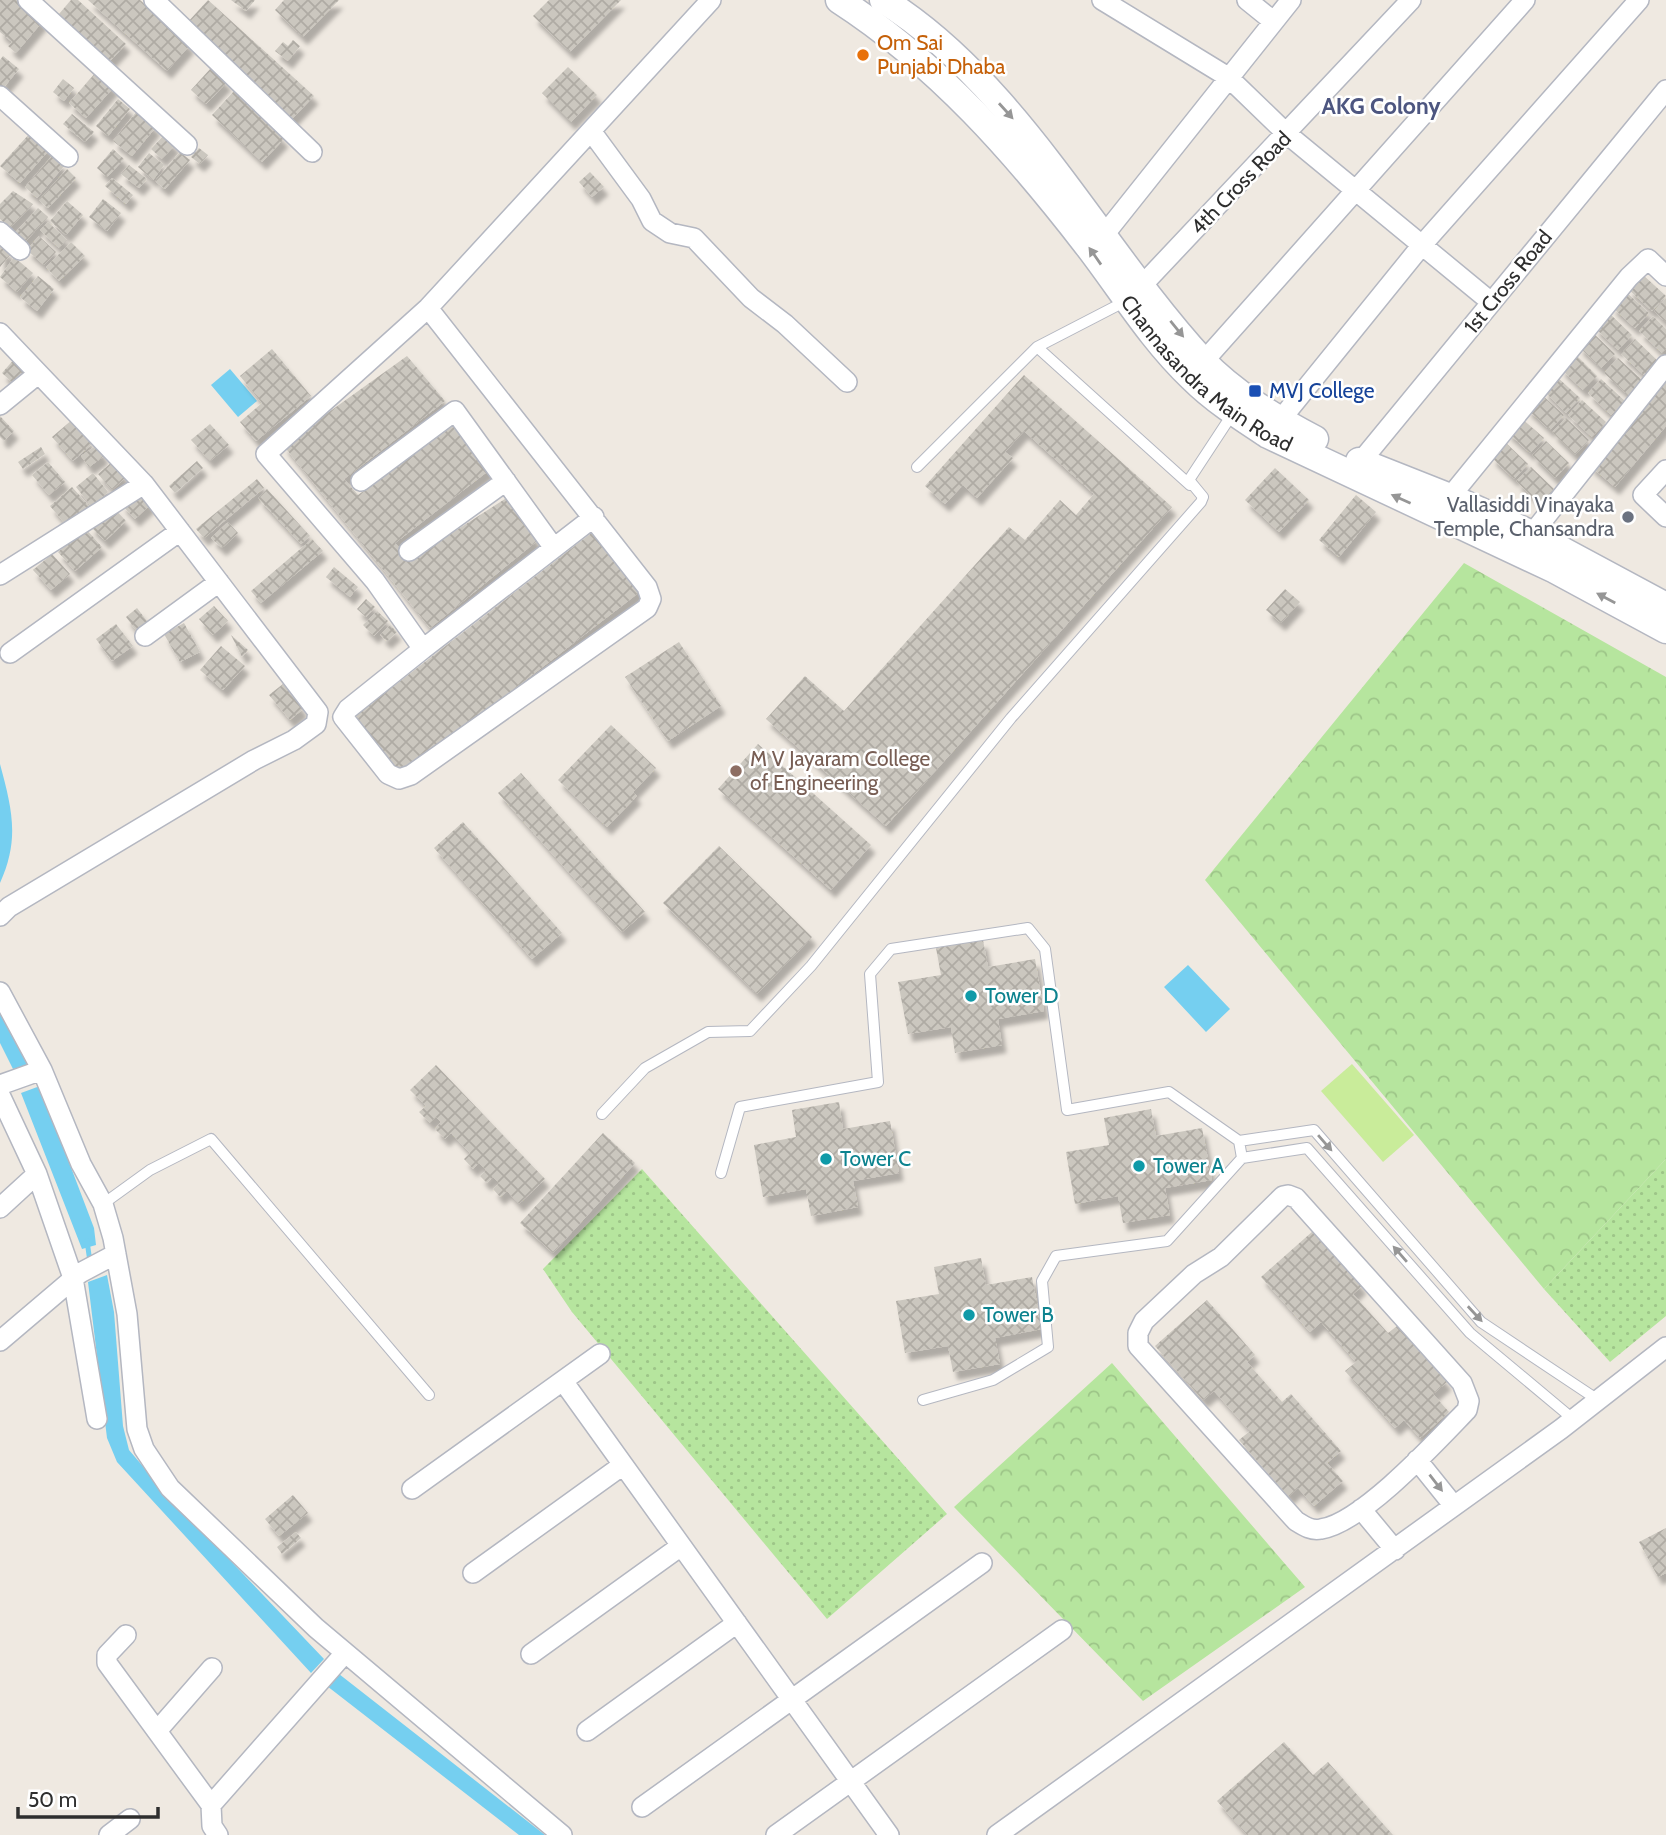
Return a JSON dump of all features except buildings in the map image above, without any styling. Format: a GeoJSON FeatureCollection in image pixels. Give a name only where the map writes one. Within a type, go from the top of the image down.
{"type":"FeatureCollection","features":[{"type":"Feature","properties":{"kind":"main road","name":"Channasandra Main Road"},"geometry":{"type":"LineString","coordinates":[[839,0],[879,26],[922,46],[1010,114],[1104,235],[1134,294],[1191,378],[1234,413],[1274,428],[1355,468],[1666,630]]}},
{"type":"Feature","properties":{"kind":"main road","name":"Channasandra Main Road"},"geometry":{"type":"LineString","coordinates":[[883,0],[1088,246],[1203,362],[1274,428]]}},
{"type":"Feature","properties":{"kind":"main road","name":"Channasandra Main Road"},"geometry":{"type":"LineString","coordinates":[[1355,468],[1450,497],[1532,534],[1666,606]]}},
{"type":"Feature","properties":{"kind":"street"},"geometry":{"type":"LineString","coordinates":[[28,0],[187,145]]}},
{"type":"Feature","properties":{"kind":"street"},"geometry":{"type":"LineString","coordinates":[[154,0],[312,152]]}},
{"type":"Feature","properties":{"kind":"street"},"geometry":{"type":"LineString","coordinates":[[423,649],[375,581],[266,454],[428,308],[710,0]]}},
{"type":"Feature","properties":{"kind":"street"},"geometry":{"type":"LineString","coordinates":[[1101,0],[1228,77],[1287,134],[1491,302]]}},
{"type":"Feature","properties":{"kind":"street"},"geometry":{"type":"LineString","coordinates":[[1247,0],[1273,21]]}},
{"type":"Feature","properties":{"kind":"street"},"geometry":{"type":"LineString","coordinates":[[1104,235],[1291,0]]}},
{"type":"Feature","properties":{"kind":"street","name":"4th Cross Road"},"geometry":{"type":"LineString","coordinates":[[1134,294],[1411,0]]}},
{"type":"Feature","properties":{"kind":"street"},"geometry":{"type":"LineString","coordinates":[[1203,362],[1353,190],[1525,0]]}},
{"type":"Feature","properties":{"kind":"street"},"geometry":{"type":"LineString","coordinates":[[1274,428],[1422,245],[1639,0]]}},
{"type":"Feature","properties":{"kind":"street","name":"1st Cross Road"},"geometry":{"type":"LineString","coordinates":[[1355,468],[1666,90]]}},
{"type":"Feature","properties":{"kind":"street"},"geometry":{"type":"LineString","coordinates":[[0,96],[68,157]]}},
{"type":"Feature","properties":{"kind":"street"},"geometry":{"type":"LineString","coordinates":[[591,131],[641,199],[652,221],[670,233],[694,238],[751,298],[785,324],[847,382]]}},
{"type":"Feature","properties":{"kind":"street"},"geometry":{"type":"LineString","coordinates":[[0,232],[20,250]]}},
{"type":"Feature","properties":{"kind":"street"},"geometry":{"type":"LineString","coordinates":[[1450,497],[1629,276],[1648,260],[1666,276]]}},
{"type":"Feature","properties":{"kind":"street"},"geometry":{"type":"LineString","coordinates":[[428,308],[594,517],[647,587],[652,599],[647,608],[411,775],[399,779],[388,774],[343,717],[348,709],[594,517]]}},
{"type":"Feature","properties":{"kind":"street"},"geometry":{"type":"LineString","coordinates":[[0,333],[144,484],[318,712],[316,724],[294,740],[254,760],[9,907],[0,916]]}},
{"type":"Feature","properties":{"kind":"street"},"geometry":{"type":"LineString","coordinates":[[1532,534],[1666,365]]}},
{"type":"Feature","properties":{"kind":"street"},"geometry":{"type":"LineString","coordinates":[[0,405],[38,374]]}},
{"type":"Feature","properties":{"kind":"street"},"geometry":{"type":"LineString","coordinates":[[361,481],[455,411],[554,548]]}},
{"type":"Feature","properties":{"kind":"street"},"geometry":{"type":"LineString","coordinates":[[1666,470],[1643,495],[1666,517]]}},
{"type":"Feature","properties":{"kind":"street"},"geometry":{"type":"LineString","coordinates":[[409,551],[506,481]]}},
{"type":"Feature","properties":{"kind":"street"},"geometry":{"type":"LineString","coordinates":[[0,575],[144,484]]}},
{"type":"Feature","properties":{"kind":"street"},"geometry":{"type":"LineString","coordinates":[[10,653],[180,531]]}},
{"type":"Feature","properties":{"kind":"street"},"geometry":{"type":"LineString","coordinates":[[145,636],[219,582]]}},
{"type":"Feature","properties":{"kind":"street"},"geometry":{"type":"LineString","coordinates":[[0,992],[22,1077],[81,1164],[103,1205],[93,1266],[97,1419]]}},
{"type":"Feature","properties":{"kind":"street"},"geometry":{"type":"LineString","coordinates":[[0,1095],[37,1174],[93,1266],[133,1362],[132,1403],[145,1449],[170,1488],[340,1659],[562,1835]]}},
{"type":"Feature","properties":{"kind":"street"},"geometry":{"type":"LineString","coordinates":[[0,1208],[37,1174]]}},
{"type":"Feature","properties":{"kind":"street"},"geometry":{"type":"LineString","coordinates":[[1283,1196],[1296,1198],[1466,1390],[1469,1401],[1467,1410],[1418,1460],[1361,1509],[1322,1529],[1305,1527],[1296,1521],[1138,1346],[1138,1333],[1143,1321],[1194,1274],[1221,1257],[1283,1196]]}},
{"type":"Feature","properties":{"kind":"street"},"geometry":{"type":"LineString","coordinates":[[0,1341],[93,1266]]}},
{"type":"Feature","properties":{"kind":"street"},"geometry":{"type":"LineString","coordinates":[[997,1835],[1395,1550],[1666,1347]]}},
{"type":"Feature","properties":{"kind":"street"},"geometry":{"type":"LineString","coordinates":[[412,1489],[600,1354]]}},
{"type":"Feature","properties":{"kind":"street"},"geometry":{"type":"LineString","coordinates":[[563,1381],[889,1835]]}},
{"type":"Feature","properties":{"kind":"street"},"geometry":{"type":"LineString","coordinates":[[1418,1460],[1454,1506]]}},
{"type":"Feature","properties":{"kind":"street"},"geometry":{"type":"LineString","coordinates":[[473,1573],[623,1465]]}},
{"type":"Feature","properties":{"kind":"street"},"geometry":{"type":"LineString","coordinates":[[1361,1509],[1395,1550]]}},
{"type":"Feature","properties":{"kind":"street"},"geometry":{"type":"LineString","coordinates":[[531,1654],[681,1546]]}},
{"type":"Feature","properties":{"kind":"street"},"geometry":{"type":"LineString","coordinates":[[642,1807],[982,1563]]}},
{"type":"Feature","properties":{"kind":"street"},"geometry":{"type":"LineString","coordinates":[[587,1731],[737,1623]]}},
{"type":"Feature","properties":{"kind":"street"},"geometry":{"type":"LineString","coordinates":[[776,1835],[1062,1630]]}},
{"type":"Feature","properties":{"kind":"street"},"geometry":{"type":"LineString","coordinates":[[126,1635],[107,1655],[107,1663],[211,1805],[212,1826],[218,1835]]}},
{"type":"Feature","properties":{"kind":"street"},"geometry":{"type":"LineString","coordinates":[[211,1805],[340,1659]]}},
{"type":"Feature","properties":{"kind":"street"},"geometry":{"type":"LineString","coordinates":[[157,1731],[212,1668]]}},
{"type":"Feature","properties":{"kind":"street"},"geometry":{"type":"LineString","coordinates":[[109,1835],[130,1819]]}},
{"type":"Feature","properties":{"kind":"lane"},"geometry":{"type":"LineString","coordinates":[[917,467],[1037,347],[1134,294]]}},
{"type":"Feature","properties":{"kind":"lane"},"geometry":{"type":"LineString","coordinates":[[602,1114],[645,1068],[708,1032],[750,1031],[759,1022],[811,966],[1011,718],[1201,502],[1203,497],[1191,485],[1037,347]]}},
{"type":"Feature","properties":{"kind":"lane"},"geometry":{"type":"LineString","coordinates":[[1191,485],[1189,480],[1234,413]]}},
{"type":"Feature","properties":{"kind":"lane"},"geometry":{"type":"LineString","coordinates":[[721,1174],[740,1107],[848,1085],[878,1082],[870,974],[891,949],[1028,928],[1045,949],[1067,1110],[1169,1092],[1239,1141],[1314,1130],[1481,1322],[1598,1400]]}},
{"type":"Feature","properties":{"kind":"lane"},"geometry":{"type":"LineString","coordinates":[[103,1205],[150,1170],[211,1139],[429,1395]]}},
{"type":"Feature","properties":{"kind":"lane"},"geometry":{"type":"LineString","coordinates":[[1239,1141],[1242,1158]]}},
{"type":"Feature","properties":{"kind":"lane"},"geometry":{"type":"LineString","coordinates":[[923,1400],[993,1380],[1048,1347],[1042,1282],[1056,1256],[1167,1241],[1242,1158],[1307,1148],[1470,1333],[1573,1419]]}},
{"type":"Feature","properties":{"kind":"green space"},"geometry":{"type":"Polygon","coordinates":[[[1464,563],[1666,677],[1666,1159],[1544,1289],[1205,880],[1464,563]]]}},
{"type":"Feature","properties":{"kind":"green space"},"geometry":{"type":"Polygon","coordinates":[[[1352,1064],[1414,1135],[1383,1162],[1321,1091],[1352,1064]]]}},
{"type":"Feature","properties":{"kind":"green space"},"geometry":{"type":"Polygon","coordinates":[[[1666,1159],[1666,1316],[1610,1362],[1544,1289],[1666,1159]]]}},
{"type":"Feature","properties":{"kind":"green space"},"geometry":{"type":"Polygon","coordinates":[[[642,1169],[947,1514],[827,1619],[572,1312],[543,1269],[642,1169]]]}},
{"type":"Feature","properties":{"kind":"green space"},"geometry":{"type":"Polygon","coordinates":[[[1112,1363],[1305,1587],[1143,1701],[954,1507],[1112,1363]]]}},
{"type":"Feature","properties":{"kind":"water"},"geometry":{"type":"Polygon","coordinates":[[[230,369],[257,401],[238,417],[211,385],[230,369]]]}},
{"type":"Feature","properties":{"kind":"water"},"geometry":{"type":"Polygon","coordinates":[[[0,764],[11,810],[12,838],[0,883],[0,764]]]}},
{"type":"Feature","properties":{"kind":"water"},"geometry":{"type":"Polygon","coordinates":[[[1188,965],[1230,1009],[1206,1032],[1164,987],[1188,965]]]}},
{"type":"Feature","properties":{"kind":"water"},"geometry":{"type":"Polygon","coordinates":[[[0,1006],[28,1065],[13,1069],[0,1043],[0,1006]]]}},
{"type":"Feature","properties":{"kind":"water"},"geometry":{"type":"Polygon","coordinates":[[[40,1086],[94,1228],[96,1245],[82,1249],[21,1093],[40,1086]]]}},
{"type":"Feature","properties":{"kind":"water"},"geometry":{"type":"Polygon","coordinates":[[[107,1275],[114,1312],[123,1426],[129,1450],[164,1491],[324,1659],[311,1673],[117,1462],[107,1438],[88,1282],[107,1275]]]}},
{"type":"Feature","properties":{"kind":"water"},"geometry":{"type":"Polygon","coordinates":[[[339,1674],[545,1835],[519,1835],[327,1686],[339,1674]]]}},
{"type":"Feature","properties":{"kind":"waterway"},"geometry":{"type":"LineString","coordinates":[[87,1241],[90,1262]]}},
{"type":"Feature","properties":{"kind":"place","name":"Om Sai Punjabi Dhaba"},"geometry":{"type":"Point","coordinates":[863,55]}},
{"type":"Feature","properties":{"kind":"place","name":"MVJ College"},"geometry":{"type":"Point","coordinates":[1255,391]}},
{"type":"Feature","properties":{"kind":"place","name":"Vallasiddi Vinayaka Temple, Chansandra"},"geometry":{"type":"Point","coordinates":[1628,517]}},
{"type":"Feature","properties":{"kind":"place","name":"M V Jayaram College of Engineering"},"geometry":{"type":"Point","coordinates":[736,771]}},
{"type":"Feature","properties":{"kind":"place","name":"Tower D"},"geometry":{"type":"Point","coordinates":[971,996]}},
{"type":"Feature","properties":{"kind":"place","name":"Tower C"},"geometry":{"type":"Point","coordinates":[826,1159]}},
{"type":"Feature","properties":{"kind":"place","name":"Tower A"},"geometry":{"type":"Point","coordinates":[1139,1166]}},
{"type":"Feature","properties":{"kind":"place","name":"Tower B"},"geometry":{"type":"Point","coordinates":[969,1315]}},
{"type":"Feature","properties":{"kind":"district","name":"AKG Colony"},"geometry":{"type":"Point","coordinates":[1381,106]}}]}
